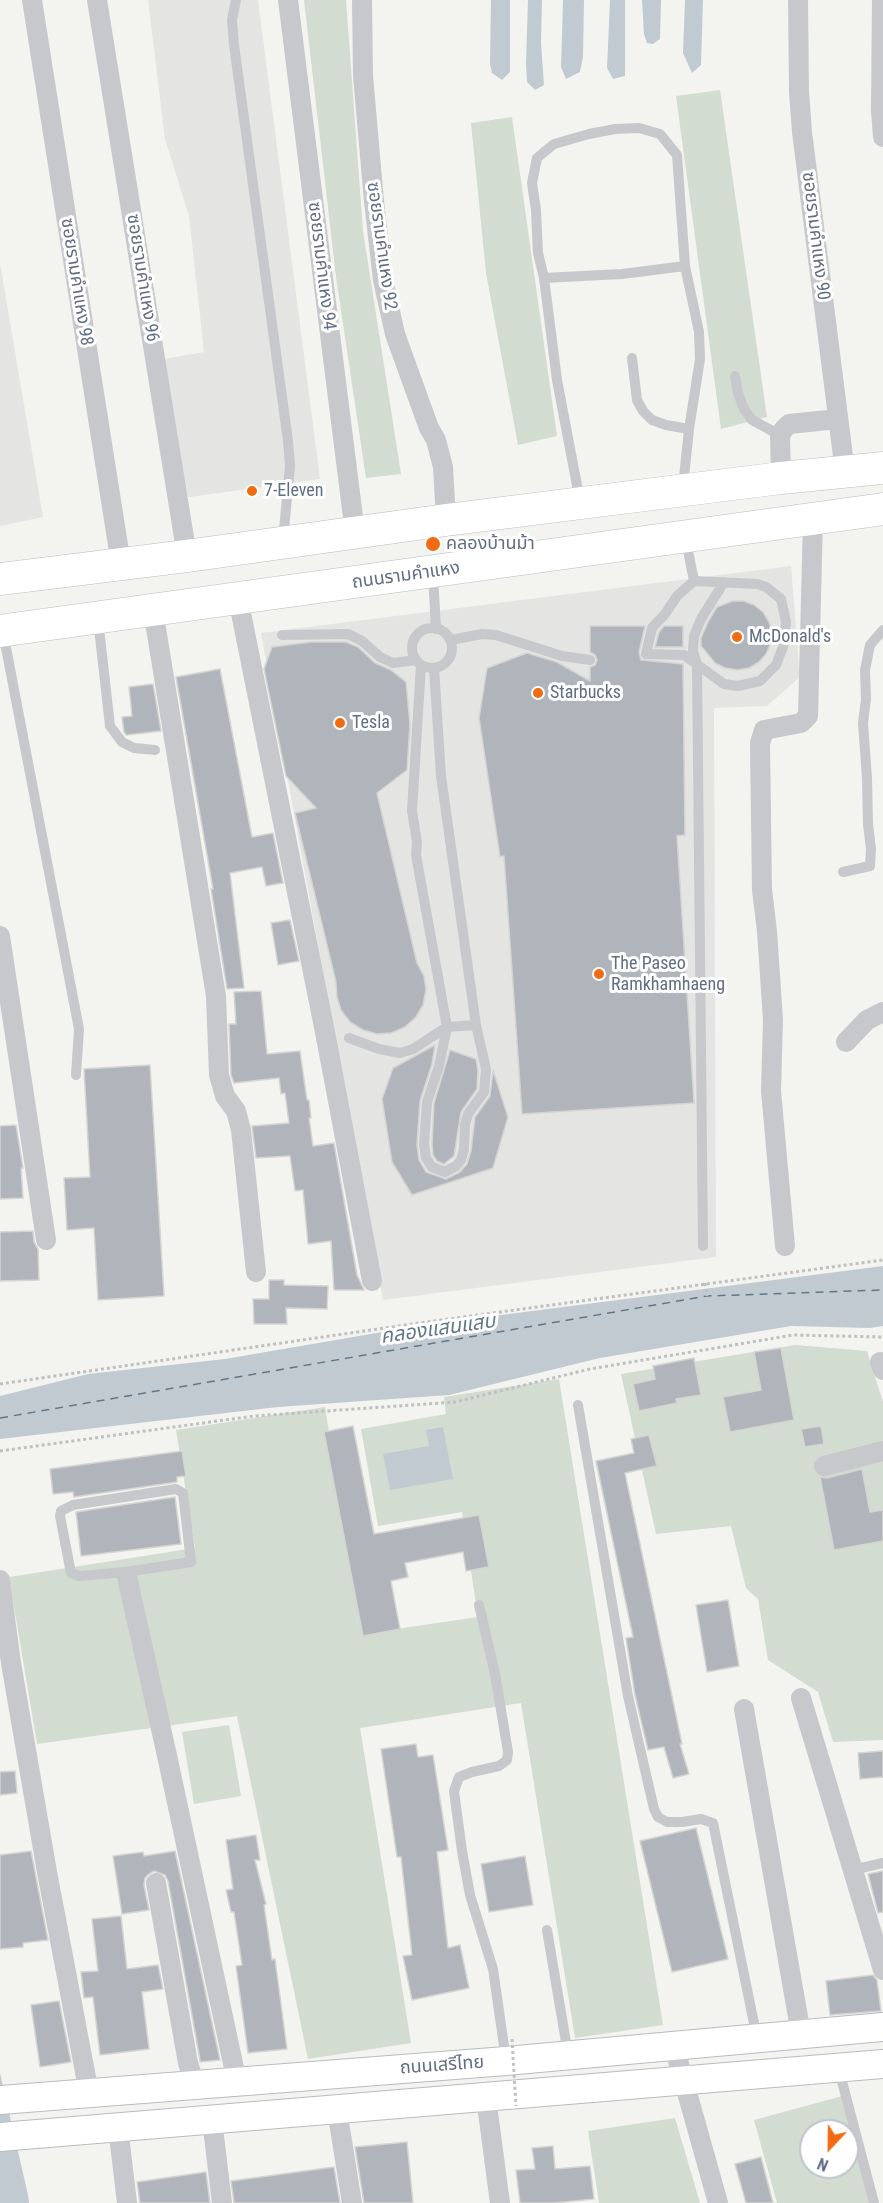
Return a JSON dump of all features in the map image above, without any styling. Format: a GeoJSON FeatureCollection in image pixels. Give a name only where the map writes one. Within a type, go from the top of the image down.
{"type":"FeatureCollection","features":[{"type":"Feature","properties":{"kind":"main road"},"geometry":{"type":"LineString","coordinates":[[0,579],[682,490],[883,468]]}},
{"type":"Feature","properties":{"kind":"main road","name":"ถนนรามคำแหง"},"geometry":{"type":"LineString","coordinates":[[1,630],[433,573],[883,509]]}},
{"type":"Feature","properties":{"kind":"main road"},"geometry":{"type":"LineString","coordinates":[[233,549],[238,598]]}},
{"type":"Feature","properties":{"kind":"main road","name":"ถนนเสรีไทย"},"geometry":{"type":"LineString","coordinates":[[7,2100],[237,2082],[509,2050],[568,2055],[883,2026]]}},
{"type":"Feature","properties":{"kind":"main road","name":"ถนนเสรีไทย"},"geometry":{"type":"LineString","coordinates":[[8,2136],[883,2064]]}},
{"type":"Feature","properties":{"kind":"street","name":"ซอยรามคําแหง 98"},"geometry":{"type":"LineString","coordinates":[[32,0],[121,564]]}},
{"type":"Feature","properties":{"kind":"street","name":"ซอยรามคําแหง 96"},"geometry":{"type":"LineString","coordinates":[[98,0],[187,556]]}},
{"type":"Feature","properties":{"kind":"street","name":"ซอยรามคําแหง 94"},"geometry":{"type":"LineString","coordinates":[[288,0],[355,532]]}},
{"type":"Feature","properties":{"kind":"street","name":"ซอยรามคําแหง 92"},"geometry":{"type":"LineString","coordinates":[[362,0],[363,76],[382,280],[394,334],[429,428],[436,440],[443,467],[447,520]]}},
{"type":"Feature","properties":{"kind":"street","name":"ซอยรามคำแหง 90"},"geometry":{"type":"LineString","coordinates":[[798,0],[802,132],[845,472]]}},
{"type":"Feature","properties":{"kind":"street"},"geometry":{"type":"LineString","coordinates":[[882,12],[883,137]]}},
{"type":"Feature","properties":{"kind":"street"},"geometry":{"type":"LineString","coordinates":[[780,478],[780,435],[789,424],[838,419]]}},
{"type":"Feature","properties":{"kind":"street"},"geometry":{"type":"LineString","coordinates":[[785,1246],[771,1091],[773,1020],[762,890],[760,743],[764,730],[801,723],[808,716],[813,519]]}},
{"type":"Feature","properties":{"kind":"street"},"geometry":{"type":"LineString","coordinates":[[238,598],[325,1032],[372,1281]]}},
{"type":"Feature","properties":{"kind":"street"},"geometry":{"type":"LineString","coordinates":[[153,610],[216,996],[219,1075],[225,1096],[236,1112],[242,1130],[256,1272]]}},
{"type":"Feature","properties":{"kind":"street"},"geometry":{"type":"LineString","coordinates":[[0,936],[46,1240]]}},
{"type":"Feature","properties":{"kind":"street"},"geometry":{"type":"LineString","coordinates":[[846,1042],[867,1020],[883,1012]]}},
{"type":"Feature","properties":{"kind":"street"},"geometry":{"type":"LineString","coordinates":[[824,1466],[883,1451]]}},
{"type":"Feature","properties":{"kind":"street"},"geometry":{"type":"LineString","coordinates":[[127,1575],[237,2082]]}},
{"type":"Feature","properties":{"kind":"street"},"geometry":{"type":"LineString","coordinates":[[0,1580],[11,1663],[47,1872],[89,2093]]}},
{"type":"Feature","properties":{"kind":"street"},"geometry":{"type":"LineString","coordinates":[[801,1698],[883,1970]]}},
{"type":"Feature","properties":{"kind":"street"},"geometry":{"type":"LineString","coordinates":[[744,1709],[801,2034]]}},
{"type":"Feature","properties":{"kind":"street"},"geometry":{"type":"LineString","coordinates":[[156,1883],[188,2064],[195,2085]]}},
{"type":"Feature","properties":{"kind":"street"},"geometry":{"type":"LineString","coordinates":[[675,2046],[718,2203]]}},
{"type":"Feature","properties":{"kind":"street"},"geometry":{"type":"LineString","coordinates":[[486,2097],[500,2203]]}},
{"type":"Feature","properties":{"kind":"street"},"geometry":{"type":"LineString","coordinates":[[337,2110],[352,2203]]}},
{"type":"Feature","properties":{"kind":"street"},"geometry":{"type":"LineString","coordinates":[[212,2120],[222,2203]]}},
{"type":"Feature","properties":{"kind":"street"},"geometry":{"type":"LineString","coordinates":[[118,2127],[127,2203]]}},
{"type":"Feature","properties":{"kind":"lane"},"geometry":{"type":"LineString","coordinates":[[236,0],[232,20],[234,45],[288,441],[290,466],[283,543]]}},
{"type":"Feature","properties":{"kind":"lane"},"geometry":{"type":"LineString","coordinates":[[580,504],[557,380],[544,278],[538,254],[532,183],[537,158],[554,144],[615,129],[639,128],[660,134],[676,155],[685,266],[699,332],[700,350],[682,490]]}},
{"type":"Feature","properties":{"kind":"lane"},"geometry":{"type":"LineString","coordinates":[[544,278],[622,274],[685,266]]}},
{"type":"Feature","properties":{"kind":"lane"},"geometry":{"type":"LineString","coordinates":[[632,358],[637,400],[643,411],[652,420],[689,429]]}},
{"type":"Feature","properties":{"kind":"lane"},"geometry":{"type":"LineString","coordinates":[[735,376],[744,409],[752,420],[780,435]]}},
{"type":"Feature","properties":{"kind":"lane"},"geometry":{"type":"LineString","coordinates":[[685,537],[694,581]]}},
{"type":"Feature","properties":{"kind":"lane"},"geometry":{"type":"LineString","coordinates":[[433,573],[436,628]]}},
{"type":"Feature","properties":{"kind":"lane"},"geometry":{"type":"LineString","coordinates":[[694,581],[757,584],[766,586],[781,599],[786,622],[786,636],[776,665],[760,681],[738,686],[724,684],[684,655],[646,654],[652,628],[677,596],[694,581]]}},
{"type":"Feature","properties":{"kind":"lane"},"geometry":{"type":"LineString","coordinates":[[703,1246],[697,664],[693,651],[694,636],[701,620],[724,582]]}},
{"type":"Feature","properties":{"kind":"lane"},"geometry":{"type":"LineString","coordinates":[[98,617],[110,726],[122,742],[134,748],[155,750]]}},
{"type":"Feature","properties":{"kind":"lane"},"geometry":{"type":"LineString","coordinates":[[282,635],[348,634],[362,641],[380,657],[393,663],[419,663],[434,668],[446,663],[450,658],[451,640],[436,628],[423,631],[414,640],[412,647],[419,663],[412,811],[417,842],[416,855],[447,1027],[439,1066],[427,1102],[424,1144],[426,1158],[432,1167],[445,1172],[461,1160],[468,1114],[484,1092],[486,1069],[476,1025],[441,776],[434,668]]}},
{"type":"Feature","properties":{"kind":"lane"},"geometry":{"type":"LineString","coordinates":[[1,630],[78,1020],[76,1075]]}},
{"type":"Feature","properties":{"kind":"lane"},"geometry":{"type":"LineString","coordinates":[[843,872],[870,866],[871,849],[863,723],[866,699],[865,670],[870,645],[883,630]]}},
{"type":"Feature","properties":{"kind":"lane"},"geometry":{"type":"LineString","coordinates":[[451,640],[482,634],[496,635],[562,656],[590,660]]}},
{"type":"Feature","properties":{"kind":"lane"},"geometry":{"type":"LineString","coordinates":[[349,1038],[379,1049],[400,1053],[413,1049],[447,1027],[476,1025]]}},
{"type":"Feature","properties":{"kind":"lane"},"geometry":{"type":"LineString","coordinates":[[578,1406],[628,1696],[654,1809],[658,1817],[667,1822],[701,1819],[713,1822],[757,2038]]}},
{"type":"Feature","properties":{"kind":"lane"},"geometry":{"type":"LineString","coordinates":[[180,1490],[183,1493],[191,1562],[127,1575],[79,1576],[71,1573],[61,1511],[74,1505],[180,1490]]}},
{"type":"Feature","properties":{"kind":"lane"},"geometry":{"type":"LineString","coordinates":[[479,1605],[495,1674],[508,1752],[507,1760],[499,1766],[459,1777],[454,1791],[470,1895],[493,1970],[509,2050]]}},
{"type":"Feature","properties":{"kind":"lane"},"geometry":{"type":"LineString","coordinates":[[852,1870],[883,1863]]}},
{"type":"Feature","properties":{"kind":"lane"},"geometry":{"type":"LineString","coordinates":[[547,1930],[568,2055]]}},
{"type":"Feature","properties":{"kind":"lane"},"geometry":{"type":"LineString","coordinates":[[839,2068],[874,2203]]}},
{"type":"Feature","properties":{"kind":"path"},"geometry":{"type":"LineString","coordinates":[[0,1384],[705,1283],[883,1260]]}},
{"type":"Feature","properties":{"kind":"path"},"geometry":{"type":"LineString","coordinates":[[705,1283],[706,1296]]}},
{"type":"Feature","properties":{"kind":"path"},"geometry":{"type":"LineString","coordinates":[[0,1451],[254,1416],[455,1402],[590,1370],[793,1335],[883,1337]]}},
{"type":"Feature","properties":{"kind":"path"},"geometry":{"type":"LineString","coordinates":[[509,2050],[516,2106]]}},
{"type":"Feature","properties":{"kind":"shaded area"},"geometry":{"type":"Polygon","coordinates":[[[148,0],[258,0],[320,479],[168,500],[147,362],[204,352],[189,216],[165,139],[148,0]]]}},
{"type":"Feature","properties":{"kind":"shaded area"},"geometry":{"type":"Polygon","coordinates":[[[304,0],[346,0],[363,231],[401,474],[366,478],[336,277],[304,0]]]}},
{"type":"Feature","properties":{"kind":"shaded area"},"geometry":{"type":"Polygon","coordinates":[[[720,90],[767,417],[721,429],[676,96],[720,90]]]}},
{"type":"Feature","properties":{"kind":"shaded area"},"geometry":{"type":"Polygon","coordinates":[[[512,117],[557,436],[518,445],[486,273],[471,123],[512,117]]]}},
{"type":"Feature","properties":{"kind":"shaded area"},"geometry":{"type":"Polygon","coordinates":[[[0,263],[43,517],[0,526],[0,263]]]}},
{"type":"Feature","properties":{"kind":"shaded area"},"geometry":{"type":"Polygon","coordinates":[[[791,566],[800,677],[767,706],[714,708],[716,1257],[383,1300],[261,633],[791,566]]]}},
{"type":"Feature","properties":{"kind":"shaded area"},"geometry":{"type":"Polygon","coordinates":[[[795,1345],[867,1351],[883,1402],[883,1740],[833,1742],[818,1692],[768,1660],[758,1599],[746,1588],[731,1526],[656,1534],[621,1374],[795,1345]]]}},
{"type":"Feature","properties":{"kind":"shaded area"},"geometry":{"type":"Polygon","coordinates":[[[559,1379],[663,2025],[575,2038],[521,1703],[360,1728],[411,2043],[308,2059],[237,1716],[37,1744],[9,1577],[195,1548],[176,1430],[325,1407],[362,1634],[478,1617],[462,1512],[378,1526],[361,1429],[446,1414],[444,1397],[559,1379]]]}},
{"type":"Feature","properties":{"kind":"shaded area"},"geometry":{"type":"Polygon","coordinates":[[[229,1725],[241,1796],[194,1804],[182,1732],[229,1725]]]}},
{"type":"Feature","properties":{"kind":"shaded area"},"geometry":{"type":"Polygon","coordinates":[[[846,2095],[853,2119],[799,2119],[799,2179],[859,2179],[859,2142],[876,2203],[777,2203],[754,2120],[846,2095]]]}},
{"type":"Feature","properties":{"kind":"shaded area"},"geometry":{"type":"Polygon","coordinates":[[[675,2118],[700,2203],[599,2203],[588,2131],[675,2118]]]}},
{"type":"Feature","properties":{"kind":"water"},"geometry":{"type":"Polygon","coordinates":[[[491,0],[510,0],[510,72],[502,80],[492,73],[490,64],[491,0]]]}},
{"type":"Feature","properties":{"kind":"water"},"geometry":{"type":"Polygon","coordinates":[[[528,0],[542,0],[541,43],[544,85],[535,90],[527,82],[528,0]]]}},
{"type":"Feature","properties":{"kind":"water"},"geometry":{"type":"Polygon","coordinates":[[[563,0],[584,0],[583,57],[580,72],[566,79],[561,67],[563,0]]]}},
{"type":"Feature","properties":{"kind":"water"},"geometry":{"type":"Polygon","coordinates":[[[610,0],[625,0],[625,76],[613,79],[607,68],[610,0]]]}},
{"type":"Feature","properties":{"kind":"water"},"geometry":{"type":"Polygon","coordinates":[[[642,0],[661,0],[660,39],[653,44],[647,43],[644,34],[642,0]]]}},
{"type":"Feature","properties":{"kind":"water"},"geometry":{"type":"Polygon","coordinates":[[[685,0],[703,0],[701,65],[692,73],[683,53],[685,0]]]}},
{"type":"Feature","properties":{"kind":"water","name":"คลองแสนแสบ"},"geometry":{"type":"Polygon","coordinates":[[[883,1266],[883,1326],[870,1328],[791,1326],[600,1358],[449,1395],[278,1407],[0,1439],[0,1396],[88,1374],[225,1359],[423,1325],[883,1266]]]}},
{"type":"Feature","properties":{"kind":"water"},"geometry":{"type":"Polygon","coordinates":[[[443,1427],[453,1479],[390,1490],[383,1454],[429,1446],[426,1430],[443,1427]]]}},
{"type":"Feature","properties":{"kind":"water"},"geometry":{"type":"Polygon","coordinates":[[[0,2073],[28,2195],[29,2203],[0,2203],[0,2073]]]}},
{"type":"Feature","properties":{"kind":"building","name":"McDonald's"},"geometry":{"type":"Polygon","coordinates":[[[733,601],[744,601],[763,612],[772,632],[771,643],[759,662],[749,668],[737,670],[715,663],[701,646],[701,638],[717,607],[733,601]]]}},
{"type":"Feature","properties":{"kind":"building"},"geometry":{"type":"Polygon","coordinates":[[[590,626],[645,626],[639,652],[641,660],[683,664],[685,835],[677,836],[694,1103],[522,1114],[504,856],[500,857],[479,718],[487,668],[527,653],[557,662],[590,681],[590,667],[595,665],[597,660],[590,652],[590,626]]]}},
{"type":"Feature","properties":{"kind":"building"},"geometry":{"type":"Polygon","coordinates":[[[664,626],[683,626],[683,647],[655,647],[659,632],[664,626]]]}},
{"type":"Feature","properties":{"kind":"building"},"geometry":{"type":"Polygon","coordinates":[[[311,642],[346,642],[358,647],[375,663],[391,670],[406,682],[410,724],[407,770],[377,793],[417,963],[424,976],[426,990],[423,1005],[416,1017],[405,1027],[391,1033],[377,1034],[363,1030],[350,1022],[341,1010],[295,813],[316,808],[286,776],[264,669],[272,647],[311,642]]]}},
{"type":"Feature","properties":{"kind":"building"},"geometry":{"type":"Polygon","coordinates":[[[220,669],[252,837],[273,833],[283,883],[266,886],[262,867],[230,873],[244,988],[227,989],[211,889],[213,889],[176,677],[220,669]]]}},
{"type":"Feature","properties":{"kind":"building"},"geometry":{"type":"Polygon","coordinates":[[[153,684],[161,731],[126,735],[122,717],[132,716],[129,687],[153,684]]]}},
{"type":"Feature","properties":{"kind":"building"},"geometry":{"type":"Polygon","coordinates":[[[290,920],[299,961],[278,965],[271,923],[290,920]]]}},
{"type":"Feature","properties":{"kind":"building"},"geometry":{"type":"Polygon","coordinates":[[[261,991],[267,1054],[300,1051],[307,1100],[309,1100],[313,1146],[334,1143],[357,1275],[364,1290],[334,1290],[331,1241],[308,1244],[303,1190],[295,1191],[290,1156],[256,1158],[252,1126],[289,1123],[285,1093],[281,1094],[279,1078],[234,1083],[231,1075],[229,1024],[236,1024],[234,992],[261,991]]]}},
{"type":"Feature","properties":{"kind":"building"},"geometry":{"type":"Polygon","coordinates":[[[435,1045],[432,1064],[420,1101],[417,1145],[419,1160],[426,1172],[446,1179],[460,1172],[467,1164],[475,1117],[490,1096],[493,1070],[508,1117],[493,1168],[412,1195],[392,1162],[382,1099],[393,1068],[435,1045]]]}},
{"type":"Feature","properties":{"kind":"building"},"geometry":{"type":"Polygon","coordinates":[[[450,1050],[476,1059],[477,1089],[461,1112],[454,1156],[444,1164],[437,1161],[433,1155],[434,1103],[450,1050]]]}},
{"type":"Feature","properties":{"kind":"building"},"geometry":{"type":"Polygon","coordinates":[[[150,1065],[164,1296],[98,1300],[94,1228],[67,1230],[64,1178],[90,1177],[84,1069],[150,1065]]]}},
{"type":"Feature","properties":{"kind":"building"},"geometry":{"type":"Polygon","coordinates":[[[16,1125],[23,1168],[21,1168],[23,1198],[0,1199],[0,1126],[16,1125]]]}},
{"type":"Feature","properties":{"kind":"building"},"geometry":{"type":"Polygon","coordinates":[[[33,1231],[34,1242],[38,1249],[39,1280],[0,1281],[0,1232],[33,1231]]]}},
{"type":"Feature","properties":{"kind":"building"},"geometry":{"type":"Polygon","coordinates":[[[269,1280],[284,1280],[284,1285],[328,1286],[327,1309],[286,1308],[287,1324],[254,1324],[253,1299],[269,1299],[269,1280]]]}},
{"type":"Feature","properties":{"kind":"building"},"geometry":{"type":"Polygon","coordinates":[[[781,1348],[794,1420],[730,1432],[723,1397],[761,1390],[754,1352],[781,1348]]]}},
{"type":"Feature","properties":{"kind":"building"},"geometry":{"type":"Polygon","coordinates":[[[694,1358],[701,1395],[676,1399],[677,1403],[639,1411],[633,1384],[655,1379],[653,1366],[694,1358]]]}},
{"type":"Feature","properties":{"kind":"building"},"geometry":{"type":"Polygon","coordinates":[[[353,1426],[374,1534],[479,1515],[489,1567],[466,1571],[463,1552],[405,1563],[408,1577],[391,1581],[400,1629],[363,1636],[324,1432],[353,1426]]]}},
{"type":"Feature","properties":{"kind":"building"},"geometry":{"type":"Polygon","coordinates":[[[821,1426],[824,1444],[805,1447],[801,1429],[821,1426]]]}},
{"type":"Feature","properties":{"kind":"building"},"geometry":{"type":"Polygon","coordinates":[[[649,1435],[657,1466],[625,1473],[682,1744],[680,1744],[689,1774],[673,1778],[664,1747],[648,1750],[635,1695],[626,1638],[633,1637],[596,1461],[634,1453],[631,1439],[649,1435]]]}},
{"type":"Feature","properties":{"kind":"building"},"geometry":{"type":"Polygon","coordinates":[[[182,1451],[186,1476],[177,1477],[177,1482],[74,1497],[73,1492],[53,1494],[50,1469],[182,1451]]]}},
{"type":"Feature","properties":{"kind":"building"},"geometry":{"type":"Polygon","coordinates":[[[862,1469],[870,1512],[883,1510],[883,1541],[834,1550],[820,1477],[827,1478],[862,1469]]]}},
{"type":"Feature","properties":{"kind":"building"},"geometry":{"type":"Polygon","coordinates":[[[175,1497],[181,1544],[81,1556],[76,1512],[175,1497]]]}},
{"type":"Feature","properties":{"kind":"building"},"geometry":{"type":"Polygon","coordinates":[[[728,1600],[739,1666],[707,1672],[696,1605],[728,1600]]]}},
{"type":"Feature","properties":{"kind":"building"},"geometry":{"type":"Polygon","coordinates":[[[416,1744],[418,1757],[433,1755],[448,1850],[437,1852],[448,1948],[460,1945],[469,1988],[412,2000],[403,1956],[412,1955],[401,1857],[397,1857],[381,1749],[416,1744]]]}},
{"type":"Feature","properties":{"kind":"building"},"geometry":{"type":"Polygon","coordinates":[[[883,1751],[883,1777],[860,1779],[858,1753],[883,1751]]]}},
{"type":"Feature","properties":{"kind":"building"},"geometry":{"type":"Polygon","coordinates":[[[15,1771],[17,1793],[0,1795],[0,1772],[15,1771]]]}},
{"type":"Feature","properties":{"kind":"building"},"geometry":{"type":"Polygon","coordinates":[[[696,1828],[728,1959],[672,1972],[640,1841],[696,1828]]]}},
{"type":"Feature","properties":{"kind":"building"},"geometry":{"type":"Polygon","coordinates":[[[256,1835],[260,1860],[255,1860],[266,1904],[264,1905],[272,1960],[275,1959],[287,2049],[248,2053],[236,1966],[242,1965],[234,1912],[231,1912],[226,1890],[233,1889],[226,1840],[256,1835]]]}},
{"type":"Feature","properties":{"kind":"building"},"geometry":{"type":"Polygon","coordinates":[[[31,1851],[48,1940],[23,1943],[23,1947],[0,1949],[0,1855],[31,1851]]]}},
{"type":"Feature","properties":{"kind":"building"},"geometry":{"type":"Polygon","coordinates":[[[175,1851],[220,2060],[200,2062],[168,1881],[165,1875],[154,1871],[145,1878],[144,1885],[149,1910],[122,1914],[113,1856],[143,1852],[144,1856],[175,1851]]]}},
{"type":"Feature","properties":{"kind":"building"},"geometry":{"type":"Polygon","coordinates":[[[525,1856],[533,1905],[489,1912],[481,1864],[525,1856]]]}},
{"type":"Feature","properties":{"kind":"building"},"geometry":{"type":"Polygon","coordinates":[[[883,1871],[883,1912],[878,1913],[868,1874],[883,1871]]]}},
{"type":"Feature","properties":{"kind":"building"},"geometry":{"type":"Polygon","coordinates":[[[121,1916],[127,1969],[158,1965],[163,1989],[142,1992],[149,2049],[100,2055],[93,1997],[84,1998],[81,1972],[98,1971],[92,1919],[121,1916]]]}},
{"type":"Feature","properties":{"kind":"building"},"geometry":{"type":"Polygon","coordinates":[[[873,1975],[877,1980],[881,2011],[830,2015],[826,1981],[873,1975]]]}},
{"type":"Feature","properties":{"kind":"building"},"geometry":{"type":"Polygon","coordinates":[[[59,2001],[71,2062],[40,2067],[31,2005],[59,2001]]]}},
{"type":"Feature","properties":{"kind":"building"},"geometry":{"type":"Polygon","coordinates":[[[407,2142],[413,2203],[364,2203],[355,2147],[407,2142]]]}},
{"type":"Feature","properties":{"kind":"building"},"geometry":{"type":"Polygon","coordinates":[[[553,2146],[555,2169],[590,2166],[594,2199],[554,2203],[520,2203],[516,2170],[535,2169],[532,2148],[553,2146]]]}},
{"type":"Feature","properties":{"kind":"building"},"geometry":{"type":"Polygon","coordinates":[[[761,2157],[773,2203],[746,2203],[735,2164],[761,2157]]]}},
{"type":"Feature","properties":{"kind":"building"},"geometry":{"type":"Polygon","coordinates":[[[334,2167],[340,2203],[234,2203],[231,2181],[334,2167]]]}},
{"type":"Feature","properties":{"kind":"building"},"geometry":{"type":"Polygon","coordinates":[[[206,2172],[210,2203],[140,2203],[137,2182],[206,2172]]]}},
{"type":"Feature","properties":{"kind":"ferry route"},"geometry":{"type":"LineString","coordinates":[[0,1418],[707,1296],[883,1290]]}},
{"type":"Feature","properties":{"kind":"place","name":"7-Eleven"},"geometry":{"type":"Point","coordinates":[252,491]}},
{"type":"Feature","properties":{"kind":"place","name":"คลองบ้านม้า"},"geometry":{"type":"Point","coordinates":[433,544]}},
{"type":"Feature","properties":{"kind":"place","name":"McDonald's"},"geometry":{"type":"Point","coordinates":[737,637]}},
{"type":"Feature","properties":{"kind":"place","name":"Starbucks"},"geometry":{"type":"Point","coordinates":[538,693]}},
{"type":"Feature","properties":{"kind":"place","name":"Tesla"},"geometry":{"type":"Point","coordinates":[340,723]}},
{"type":"Feature","properties":{"kind":"place","name":"The Paseo Ramkhamhaeng"},"geometry":{"type":"Point","coordinates":[599,974]}}]}
